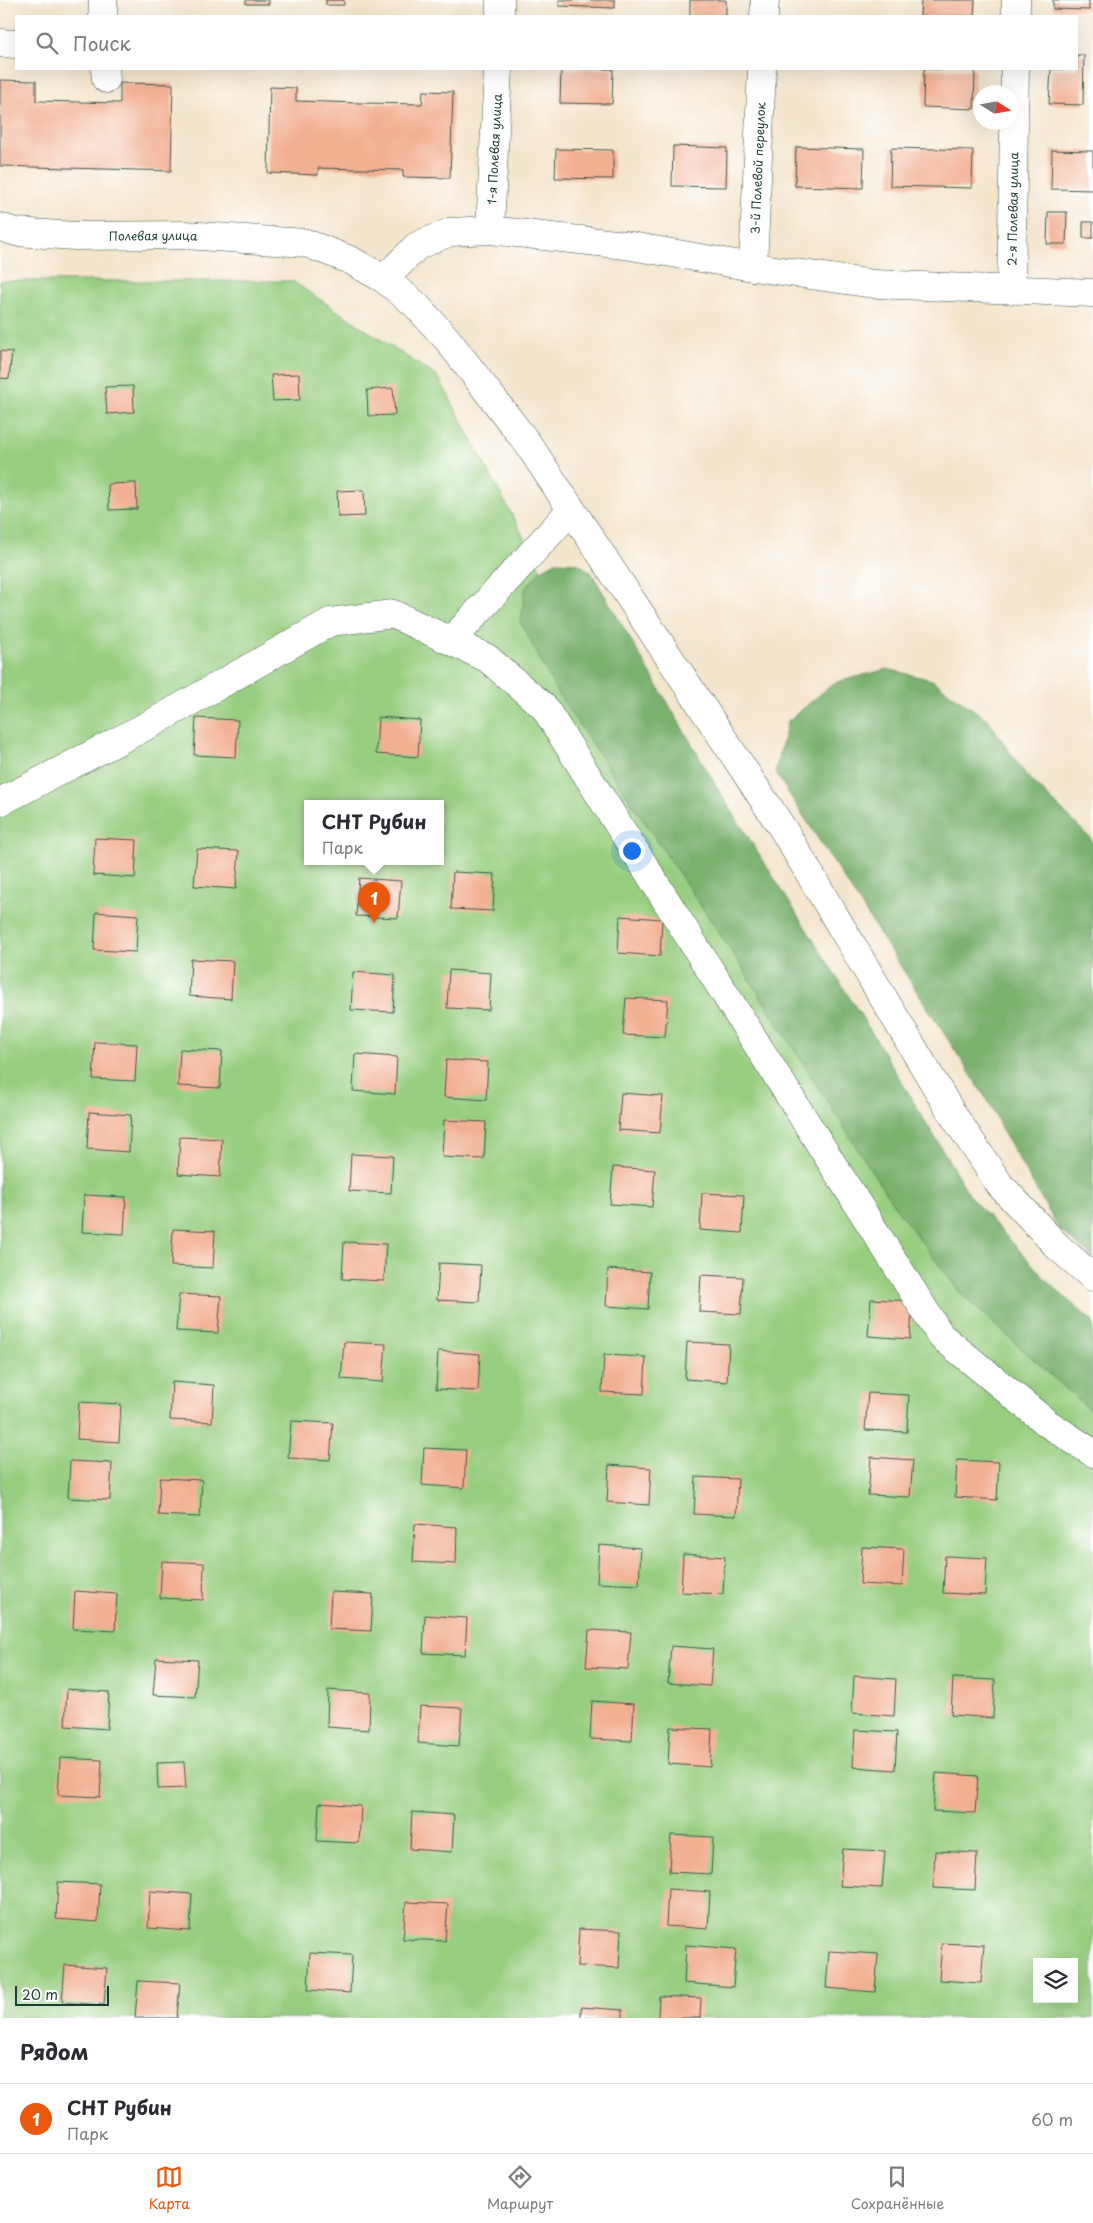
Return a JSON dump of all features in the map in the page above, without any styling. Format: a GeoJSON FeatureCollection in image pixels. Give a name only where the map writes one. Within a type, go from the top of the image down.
{"type":"FeatureCollection","features":[{"type":"Feature","properties":{"kind":"street"},"geometry":{"type":"LineString","coordinates":[[103,0],[103,15]]}},
{"type":"Feature","properties":{"kind":"street"},"geometry":{"type":"LineString","coordinates":[[500,0],[500,15]]}},
{"type":"Feature","properties":{"kind":"street"},"geometry":{"type":"LineString","coordinates":[[764,15],[765,0]]}},
{"type":"Feature","properties":{"kind":"street"},"geometry":{"type":"LineString","coordinates":[[1016,0],[1016,15]]}},
{"type":"Feature","properties":{"kind":"street"},"geometry":{"type":"LineString","coordinates":[[0,43],[15,44]]}},
{"type":"Feature","properties":{"kind":"street","name":"1-я Полевая улица"},"geometry":{"type":"LineString","coordinates":[[490,230],[498,70]]}},
{"type":"Feature","properties":{"kind":"street","name":"3-й Полевой переулок"},"geometry":{"type":"LineString","coordinates":[[753,267],[762,70]]}},
{"type":"Feature","properties":{"kind":"street","name":"2-я Полевая улица"},"geometry":{"type":"LineString","coordinates":[[1011,289],[1015,70]]}},
{"type":"Feature","properties":{"kind":"street","name":"Полевая улица"},"geometry":{"type":"LineString","coordinates":[[0,226],[16,232],[75,236],[184,235],[306,243],[350,260],[384,279],[415,304],[447,339],[528,444],[783,829],[950,1110],[1000,1185],[1058,1248],[1093,1277]]}},
{"type":"Feature","properties":{"kind":"street"},"geometry":{"type":"LineString","coordinates":[[384,279],[417,246],[450,232],[490,230],[625,245],[753,267],[874,284],[1093,293]]}},
{"type":"Feature","properties":{"kind":"street"},"geometry":{"type":"LineString","coordinates":[[452,640],[571,510]]}},
{"type":"Feature","properties":{"kind":"street"},"geometry":{"type":"LineString","coordinates":[[0,802],[156,721],[330,622],[393,614],[487,658],[544,708],[941,1336],[1047,1423],[1093,1453]]}},
{"type":"Feature","properties":{"kind":"green space"},"geometry":{"type":"Polygon","coordinates":[[[0,281],[292,281],[439,378],[565,615],[1093,1410],[1093,2018],[0,2018],[0,281]]]}},
{"type":"Feature","properties":{"kind":"green space"},"geometry":{"type":"Polygon","coordinates":[[[556,562],[577,563],[591,572],[721,794],[877,1041],[972,1199],[1054,1288],[1093,1322],[1093,1413],[961,1294],[893,1204],[734,955],[557,692],[521,623],[525,589],[541,570],[556,562]]]}},
{"type":"Feature","properties":{"kind":"green space"},"geometry":{"type":"Polygon","coordinates":[[[887,669],[932,680],[988,720],[1026,775],[1093,841],[1093,1258],[1059,1229],[1003,1132],[993,1109],[775,772],[788,721],[834,683],[887,669]]]}},
{"type":"Feature","properties":{"kind":"building"},"geometry":{"type":"Polygon","coordinates":[[[246,0],[269,0],[269,4],[246,4],[246,0]]]}},
{"type":"Feature","properties":{"kind":"building"},"geometry":{"type":"Polygon","coordinates":[[[326,0],[344,0],[344,5],[326,5],[326,0]]]}},
{"type":"Feature","properties":{"kind":"building"},"geometry":{"type":"Polygon","coordinates":[[[559,0],[615,0],[615,8],[559,6],[559,0]]]}},
{"type":"Feature","properties":{"kind":"building"},"geometry":{"type":"Polygon","coordinates":[[[690,0],[726,0],[726,15],[690,15],[690,0]]]}},
{"type":"Feature","properties":{"kind":"building"},"geometry":{"type":"Polygon","coordinates":[[[921,0],[975,0],[974,15],[920,15],[921,0]]]}},
{"type":"Feature","properties":{"kind":"building"},"geometry":{"type":"Polygon","coordinates":[[[1053,0],[1089,0],[1089,10],[1053,9],[1053,0]]]}},
{"type":"Feature","properties":{"kind":"building"},"geometry":{"type":"Polygon","coordinates":[[[1078,55],[1084,55],[1083,105],[1049,104],[1051,70],[1078,70],[1078,55]]]}},
{"type":"Feature","properties":{"kind":"building"},"geometry":{"type":"Polygon","coordinates":[[[561,70],[613,70],[612,104],[560,103],[561,70]]]}},
{"type":"Feature","properties":{"kind":"building"},"geometry":{"type":"Polygon","coordinates":[[[924,70],[975,70],[973,109],[923,107],[924,70]]]}},
{"type":"Feature","properties":{"kind":"building"},"geometry":{"type":"Polygon","coordinates":[[[0,80],[36,81],[36,101],[120,103],[120,83],[173,84],[171,171],[0,166],[0,80]]]}},
{"type":"Feature","properties":{"kind":"building"},"geometry":{"type":"Polygon","coordinates":[[[270,87],[296,88],[296,101],[359,103],[422,104],[423,91],[453,92],[450,178],[403,177],[403,170],[318,168],[318,175],[268,173],[270,87]]]}},
{"type":"Feature","properties":{"kind":"building"},"geometry":{"type":"Polygon","coordinates":[[[673,146],[727,148],[726,187],[672,186],[673,146]]]}},
{"type":"Feature","properties":{"kind":"building"},"geometry":{"type":"Polygon","coordinates":[[[796,147],[864,149],[863,188],[795,186],[796,147]]]}},
{"type":"Feature","properties":{"kind":"building"},"geometry":{"type":"Polygon","coordinates":[[[891,148],[973,150],[972,188],[890,186],[891,148]]]}},
{"type":"Feature","properties":{"kind":"building"},"geometry":{"type":"Polygon","coordinates":[[[556,149],[613,150],[613,179],[555,178],[556,149]]]}},
{"type":"Feature","properties":{"kind":"building"},"geometry":{"type":"Polygon","coordinates":[[[1052,150],[1093,151],[1093,190],[1051,189],[1052,150]]]}},
{"type":"Feature","properties":{"kind":"building"},"geometry":{"type":"Polygon","coordinates":[[[1048,212],[1067,212],[1066,244],[1047,244],[1048,212]]]}},
{"type":"Feature","properties":{"kind":"building"},"geometry":{"type":"Polygon","coordinates":[[[1083,222],[1093,222],[1093,238],[1083,238],[1083,222]]]}},
{"type":"Feature","properties":{"kind":"building"},"geometry":{"type":"Polygon","coordinates":[[[0,351],[12,352],[9,379],[0,378],[0,351]]]}},
{"type":"Feature","properties":{"kind":"building"},"geometry":{"type":"Polygon","coordinates":[[[299,374],[300,400],[273,401],[271,375],[299,374]]]}},
{"type":"Feature","properties":{"kind":"building"},"geometry":{"type":"Polygon","coordinates":[[[133,386],[134,412],[107,414],[105,387],[133,386]]]}},
{"type":"Feature","properties":{"kind":"building"},"geometry":{"type":"Polygon","coordinates":[[[393,388],[395,415],[368,416],[367,390],[393,388]]]}},
{"type":"Feature","properties":{"kind":"building"},"geometry":{"type":"Polygon","coordinates":[[[136,483],[137,509],[109,510],[108,484],[136,483]]]}},
{"type":"Feature","properties":{"kind":"building"},"geometry":{"type":"Polygon","coordinates":[[[364,490],[365,516],[338,517],[337,491],[364,490]]]}},
{"type":"Feature","properties":{"kind":"building"},"geometry":{"type":"Polygon","coordinates":[[[378,717],[420,720],[418,757],[376,754],[378,717]]]}},
{"type":"Feature","properties":{"kind":"building"},"geometry":{"type":"Polygon","coordinates":[[[196,718],[238,720],[236,757],[194,755],[196,718]]]}},
{"type":"Feature","properties":{"kind":"building"},"geometry":{"type":"Polygon","coordinates":[[[95,838],[137,840],[135,878],[93,875],[95,838]]]}},
{"type":"Feature","properties":{"kind":"building"},"geometry":{"type":"Polygon","coordinates":[[[197,849],[239,851],[236,889],[194,886],[197,849]]]}},
{"type":"Feature","properties":{"kind":"building"},"geometry":{"type":"Polygon","coordinates":[[[453,872],[495,874],[493,911],[451,909],[453,872]]]}},
{"type":"Feature","properties":{"kind":"building"},"geometry":{"type":"Polygon","coordinates":[[[359,878],[401,881],[398,918],[356,916],[359,878]]]}},
{"type":"Feature","properties":{"kind":"building"},"geometry":{"type":"Polygon","coordinates":[[[96,912],[138,915],[136,952],[94,950],[96,912]]]}},
{"type":"Feature","properties":{"kind":"building"},"geometry":{"type":"Polygon","coordinates":[[[620,916],[662,919],[660,956],[618,953],[620,916]]]}},
{"type":"Feature","properties":{"kind":"building"},"geometry":{"type":"Polygon","coordinates":[[[191,959],[233,961],[231,999],[189,996],[191,959]]]}},
{"type":"Feature","properties":{"kind":"building"},"geometry":{"type":"Polygon","coordinates":[[[449,970],[491,973],[489,1010],[447,1008],[449,970]]]}},
{"type":"Feature","properties":{"kind":"building"},"geometry":{"type":"Polygon","coordinates":[[[353,972],[395,975],[393,1012],[351,1010],[353,972]]]}},
{"type":"Feature","properties":{"kind":"building"},"geometry":{"type":"Polygon","coordinates":[[[626,998],[668,1000],[665,1037],[623,1035],[626,998]]]}},
{"type":"Feature","properties":{"kind":"building"},"geometry":{"type":"Polygon","coordinates":[[[95,1042],[137,1044],[135,1081],[93,1079],[95,1042]]]}},
{"type":"Feature","properties":{"kind":"building"},"geometry":{"type":"Polygon","coordinates":[[[180,1049],[222,1051],[220,1088],[178,1086],[180,1049]]]}},
{"type":"Feature","properties":{"kind":"building"},"geometry":{"type":"Polygon","coordinates":[[[355,1054],[397,1057],[395,1094],[353,1091],[355,1054]]]}},
{"type":"Feature","properties":{"kind":"building"},"geometry":{"type":"Polygon","coordinates":[[[446,1060],[488,1062],[486,1100],[444,1097],[446,1060]]]}},
{"type":"Feature","properties":{"kind":"building"},"geometry":{"type":"Polygon","coordinates":[[[621,1093],[663,1096],[660,1133],[618,1130],[621,1093]]]}},
{"type":"Feature","properties":{"kind":"building"},"geometry":{"type":"Polygon","coordinates":[[[89,1112],[131,1115],[129,1152],[87,1149],[89,1112]]]}},
{"type":"Feature","properties":{"kind":"building"},"geometry":{"type":"Polygon","coordinates":[[[444,1120],[486,1122],[484,1159],[442,1157],[444,1120]]]}},
{"type":"Feature","properties":{"kind":"building"},"geometry":{"type":"Polygon","coordinates":[[[180,1137],[222,1139],[220,1177],[178,1174],[180,1137]]]}},
{"type":"Feature","properties":{"kind":"building"},"geometry":{"type":"Polygon","coordinates":[[[351,1154],[393,1156],[391,1193],[349,1191],[351,1154]]]}},
{"type":"Feature","properties":{"kind":"building"},"geometry":{"type":"Polygon","coordinates":[[[613,1167],[655,1170],[652,1207],[610,1204],[613,1167]]]}},
{"type":"Feature","properties":{"kind":"building"},"geometry":{"type":"Polygon","coordinates":[[[702,1193],[744,1195],[742,1233],[700,1230],[702,1193]]]}},
{"type":"Feature","properties":{"kind":"building"},"geometry":{"type":"Polygon","coordinates":[[[84,1195],[126,1197],[124,1234],[82,1232],[84,1195]]]}},
{"type":"Feature","properties":{"kind":"building"},"geometry":{"type":"Polygon","coordinates":[[[173,1229],[215,1231],[213,1268],[171,1266],[173,1229]]]}},
{"type":"Feature","properties":{"kind":"building"},"geometry":{"type":"Polygon","coordinates":[[[344,1242],[386,1244],[384,1281],[342,1279],[344,1242]]]}},
{"type":"Feature","properties":{"kind":"building"},"geometry":{"type":"Polygon","coordinates":[[[439,1263],[481,1265],[479,1302],[437,1300],[439,1263]]]}},
{"type":"Feature","properties":{"kind":"building"},"geometry":{"type":"Polygon","coordinates":[[[608,1269],[650,1272],[648,1309],[606,1306],[608,1269]]]}},
{"type":"Feature","properties":{"kind":"building"},"geometry":{"type":"Polygon","coordinates":[[[701,1275],[743,1277],[741,1314],[699,1312],[701,1275]]]}},
{"type":"Feature","properties":{"kind":"building"},"geometry":{"type":"Polygon","coordinates":[[[179,1294],[221,1296],[218,1333],[176,1331],[179,1294]]]}},
{"type":"Feature","properties":{"kind":"building"},"geometry":{"type":"Polygon","coordinates":[[[871,1299],[913,1301],[910,1339],[868,1336],[871,1299]]]}},
{"type":"Feature","properties":{"kind":"building"},"geometry":{"type":"Polygon","coordinates":[[[344,1342],[386,1344],[383,1382],[341,1379],[344,1342]]]}},
{"type":"Feature","properties":{"kind":"building"},"geometry":{"type":"Polygon","coordinates":[[[687,1342],[729,1344],[727,1382],[685,1379],[687,1342]]]}},
{"type":"Feature","properties":{"kind":"building"},"geometry":{"type":"Polygon","coordinates":[[[438,1351],[480,1354],[478,1391],[436,1389],[438,1351]]]}},
{"type":"Feature","properties":{"kind":"building"},"geometry":{"type":"Polygon","coordinates":[[[604,1355],[646,1357],[644,1394],[602,1392],[604,1355]]]}},
{"type":"Feature","properties":{"kind":"building"},"geometry":{"type":"Polygon","coordinates":[[[172,1382],[214,1385],[212,1422],[170,1420],[172,1382]]]}},
{"type":"Feature","properties":{"kind":"building"},"geometry":{"type":"Polygon","coordinates":[[[868,1393],[909,1395],[907,1432],[865,1430],[868,1393]]]}},
{"type":"Feature","properties":{"kind":"building"},"geometry":{"type":"Polygon","coordinates":[[[79,1402],[121,1404],[119,1442],[77,1439],[79,1402]]]}},
{"type":"Feature","properties":{"kind":"building"},"geometry":{"type":"Polygon","coordinates":[[[291,1421],[333,1423],[330,1460],[288,1458],[291,1421]]]}},
{"type":"Feature","properties":{"kind":"building"},"geometry":{"type":"Polygon","coordinates":[[[424,1448],[466,1450],[464,1488],[422,1485],[424,1448]]]}},
{"type":"Feature","properties":{"kind":"building"},"geometry":{"type":"Polygon","coordinates":[[[871,1457],[913,1460],[910,1497],[868,1495],[871,1457]]]}},
{"type":"Feature","properties":{"kind":"building"},"geometry":{"type":"Polygon","coordinates":[[[957,1460],[999,1462],[997,1500],[955,1497],[957,1460]]]}},
{"type":"Feature","properties":{"kind":"building"},"geometry":{"type":"Polygon","coordinates":[[[70,1461],[112,1463],[110,1500],[68,1498],[70,1461]]]}},
{"type":"Feature","properties":{"kind":"building"},"geometry":{"type":"Polygon","coordinates":[[[609,1465],[651,1468],[649,1505],[607,1502],[609,1465]]]}},
{"type":"Feature","properties":{"kind":"building"},"geometry":{"type":"Polygon","coordinates":[[[696,1477],[738,1479],[736,1516],[694,1514],[696,1477]]]}},
{"type":"Feature","properties":{"kind":"building"},"geometry":{"type":"Polygon","coordinates":[[[160,1478],[202,1480],[200,1517],[158,1515],[160,1478]]]}},
{"type":"Feature","properties":{"kind":"building"},"geometry":{"type":"Polygon","coordinates":[[[415,1524],[457,1527],[456,1564],[413,1562],[415,1524]]]}},
{"type":"Feature","properties":{"kind":"building"},"geometry":{"type":"Polygon","coordinates":[[[599,1545],[641,1548],[639,1585],[597,1583],[599,1545]]]}},
{"type":"Feature","properties":{"kind":"building"},"geometry":{"type":"Polygon","coordinates":[[[862,1547],[904,1549],[902,1586],[860,1584],[862,1547]]]}},
{"type":"Feature","properties":{"kind":"building"},"geometry":{"type":"Polygon","coordinates":[[[683,1554],[725,1557],[723,1594],[681,1592],[683,1554]]]}},
{"type":"Feature","properties":{"kind":"building"},"geometry":{"type":"Polygon","coordinates":[[[945,1556],[987,1558],[985,1595],[943,1593],[945,1556]]]}},
{"type":"Feature","properties":{"kind":"building"},"geometry":{"type":"Polygon","coordinates":[[[162,1561],[204,1563],[203,1600],[160,1598],[162,1561]]]}},
{"type":"Feature","properties":{"kind":"building"},"geometry":{"type":"Polygon","coordinates":[[[75,1591],[117,1594],[115,1631],[73,1629],[75,1591]]]}},
{"type":"Feature","properties":{"kind":"building"},"geometry":{"type":"Polygon","coordinates":[[[331,1592],[373,1594],[371,1631],[329,1629],[331,1592]]]}},
{"type":"Feature","properties":{"kind":"building"},"geometry":{"type":"Polygon","coordinates":[[[425,1615],[467,1618],[465,1655],[423,1653],[425,1615]]]}},
{"type":"Feature","properties":{"kind":"building"},"geometry":{"type":"Polygon","coordinates":[[[589,1630],[631,1632],[628,1669],[586,1667],[589,1630]]]}},
{"type":"Feature","properties":{"kind":"building"},"geometry":{"type":"Polygon","coordinates":[[[671,1646],[713,1649],[710,1686],[668,1683],[671,1646]]]}},
{"type":"Feature","properties":{"kind":"building"},"geometry":{"type":"Polygon","coordinates":[[[156,1658],[198,1660],[195,1697],[153,1695],[156,1658]]]}},
{"type":"Feature","properties":{"kind":"building"},"geometry":{"type":"Polygon","coordinates":[[[854,1676],[896,1679],[894,1716],[852,1713],[854,1676]]]}},
{"type":"Feature","properties":{"kind":"building"},"geometry":{"type":"Polygon","coordinates":[[[953,1678],[995,1680],[993,1718],[951,1715],[953,1678]]]}},
{"type":"Feature","properties":{"kind":"building"},"geometry":{"type":"Polygon","coordinates":[[[67,1689],[109,1692],[107,1729],[65,1726],[67,1689]]]}},
{"type":"Feature","properties":{"kind":"building"},"geometry":{"type":"Polygon","coordinates":[[[328,1690],[370,1693],[369,1730],[327,1727],[328,1690]]]}},
{"type":"Feature","properties":{"kind":"building"},"geometry":{"type":"Polygon","coordinates":[[[592,1701],[634,1704],[632,1741],[590,1739],[592,1701]]]}},
{"type":"Feature","properties":{"kind":"building"},"geometry":{"type":"Polygon","coordinates":[[[420,1706],[462,1708],[459,1746],[418,1743],[420,1706]]]}},
{"type":"Feature","properties":{"kind":"building"},"geometry":{"type":"Polygon","coordinates":[[[670,1727],[712,1729],[710,1767],[668,1764],[670,1727]]]}},
{"type":"Feature","properties":{"kind":"building"},"geometry":{"type":"Polygon","coordinates":[[[855,1730],[897,1732],[895,1770],[853,1767],[855,1730]]]}},
{"type":"Feature","properties":{"kind":"building"},"geometry":{"type":"Polygon","coordinates":[[[60,1758],[102,1760],[100,1797],[58,1795],[60,1758]]]}},
{"type":"Feature","properties":{"kind":"building"},"geometry":{"type":"Polygon","coordinates":[[[184,1762],[186,1788],[158,1789],[157,1763],[184,1762]]]}},
{"type":"Feature","properties":{"kind":"building"},"geometry":{"type":"Polygon","coordinates":[[[936,1773],[978,1776],[975,1813],[933,1811],[936,1773]]]}},
{"type":"Feature","properties":{"kind":"building"},"geometry":{"type":"Polygon","coordinates":[[[319,1803],[361,1806],[359,1843],[317,1841],[319,1803]]]}},
{"type":"Feature","properties":{"kind":"building"},"geometry":{"type":"Polygon","coordinates":[[[412,1812],[454,1815],[452,1852],[410,1849],[412,1812]]]}},
{"type":"Feature","properties":{"kind":"building"},"geometry":{"type":"Polygon","coordinates":[[[671,1835],[713,1837],[711,1874],[669,1872],[671,1835]]]}},
{"type":"Feature","properties":{"kind":"building"},"geometry":{"type":"Polygon","coordinates":[[[843,1849],[885,1851],[882,1888],[840,1886],[843,1849]]]}},
{"type":"Feature","properties":{"kind":"building"},"geometry":{"type":"Polygon","coordinates":[[[935,1851],[977,1853],[975,1890],[933,1888],[935,1851]]]}},
{"type":"Feature","properties":{"kind":"building"},"geometry":{"type":"Polygon","coordinates":[[[58,1882],[100,1884],[98,1922],[56,1919],[58,1882]]]}},
{"type":"Feature","properties":{"kind":"building"},"geometry":{"type":"Polygon","coordinates":[[[668,1889],[710,1892],[708,1929],[666,1926],[668,1889]]]}},
{"type":"Feature","properties":{"kind":"building"},"geometry":{"type":"Polygon","coordinates":[[[150,1891],[192,1894],[190,1931],[148,1928],[150,1891]]]}},
{"type":"Feature","properties":{"kind":"building"},"geometry":{"type":"Polygon","coordinates":[[[406,1902],[448,1904],[445,1941],[403,1939],[406,1902]]]}},
{"type":"Feature","properties":{"kind":"building"},"geometry":{"type":"Polygon","coordinates":[[[579,1929],[621,1931],[619,1968],[577,1966],[579,1929]]]}},
{"type":"Feature","properties":{"kind":"building"},"geometry":{"type":"Polygon","coordinates":[[[942,1943],[984,1945],[981,1983],[939,1980],[942,1943]]]}},
{"type":"Feature","properties":{"kind":"building"},"geometry":{"type":"Polygon","coordinates":[[[686,1945],[736,1949],[733,1987],[684,1983],[686,1945]]]}},
{"type":"Feature","properties":{"kind":"building"},"geometry":{"type":"Polygon","coordinates":[[[829,1951],[878,1954],[875,1992],[826,1988],[829,1951]]]}},
{"type":"Feature","properties":{"kind":"building"},"geometry":{"type":"Polygon","coordinates":[[[310,1953],[352,1955],[350,1993],[308,1990],[310,1953]]]}},
{"type":"Feature","properties":{"kind":"building"},"geometry":{"type":"Polygon","coordinates":[[[65,1965],[107,1968],[104,2005],[62,2002],[65,1965]]]}},
{"type":"Feature","properties":{"kind":"building"},"geometry":{"type":"Polygon","coordinates":[[[138,1981],[180,1983],[177,2018],[135,2018],[138,1981]]]}},
{"type":"Feature","properties":{"kind":"building"},"geometry":{"type":"Polygon","coordinates":[[[659,1996],[701,1998],[700,2018],[658,2018],[659,1996]]]}},
{"type":"Feature","properties":{"kind":"building"},"geometry":{"type":"Polygon","coordinates":[[[581,2007],[623,2010],[623,2018],[581,2018],[581,2007]]]}},
{"type":"Feature","properties":{"kind":"place","name":"СНТ Рубин"},"geometry":{"type":"Point","coordinates":[374,923]}}]}
